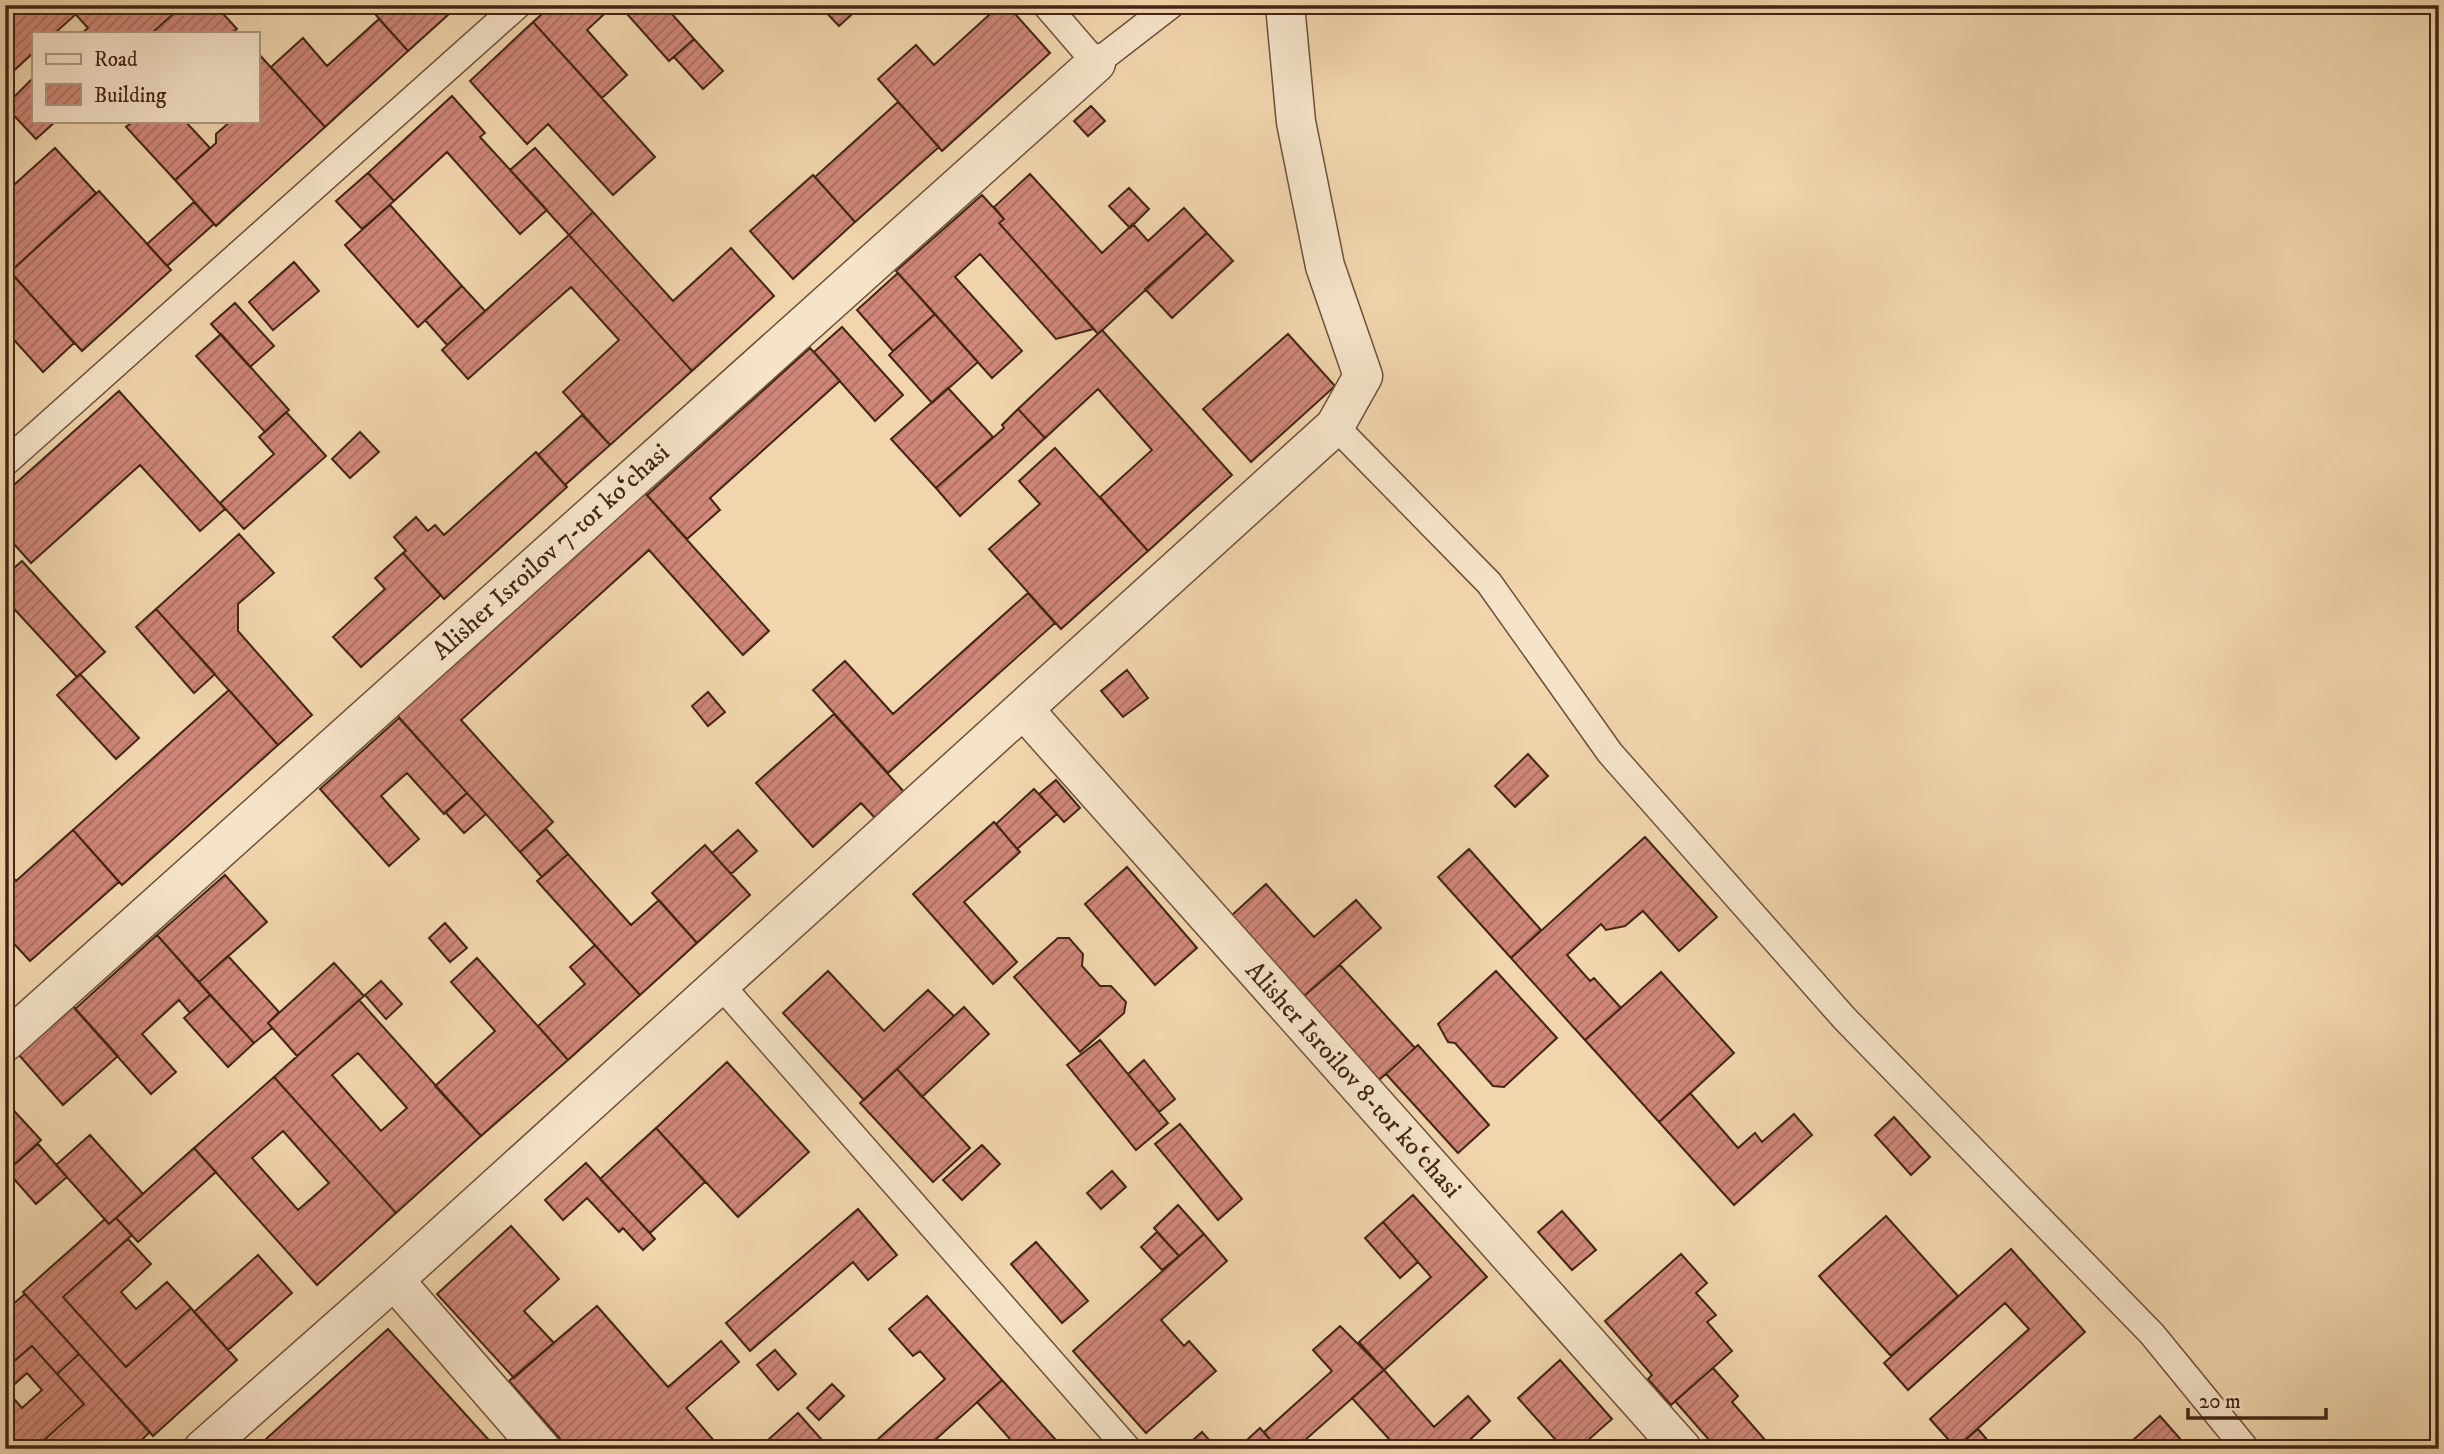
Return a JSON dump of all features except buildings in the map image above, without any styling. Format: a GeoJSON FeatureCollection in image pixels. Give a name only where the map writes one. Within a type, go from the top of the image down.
{"type":"FeatureCollection","features":[{"type":"Feature","properties":{"kind":"street"},"geometry":{"type":"LineString","coordinates":[[203,1449],[394,1280],[1335,426],[1363,376],[1325,266],[1296,122],[1286,5]]}},
{"type":"Feature","properties":{"kind":"street","name":"Alisher Isroilov 7-tor ko‘chasi"},"geometry":{"type":"LineString","coordinates":[[5,1042],[1096,63]]}},
{"type":"Feature","properties":{"kind":"street","name":"Alisher Isroilov 8-tor ko‘chasi"},"geometry":{"type":"LineString","coordinates":[[1024,710],[1682,1449]]}},
{"type":"Feature","properties":{"kind":"street"},"geometry":{"type":"LineString","coordinates":[[394,1280],[541,1449]]}},
{"type":"Feature","properties":{"kind":"lane"},"geometry":{"type":"LineString","coordinates":[[5,463],[518,5]]}},
{"type":"Feature","properties":{"kind":"lane"},"geometry":{"type":"LineString","coordinates":[[1046,5],[1096,63],[1171,5]]}},
{"type":"Feature","properties":{"kind":"lane"},"geometry":{"type":"LineString","coordinates":[[1335,426],[1489,583],[1610,753],[1845,1020],[2152,1334],[2246,1449]]}},
{"type":"Feature","properties":{"kind":"lane"},"geometry":{"type":"LineString","coordinates":[[719,983],[1128,1449]]}}]}
